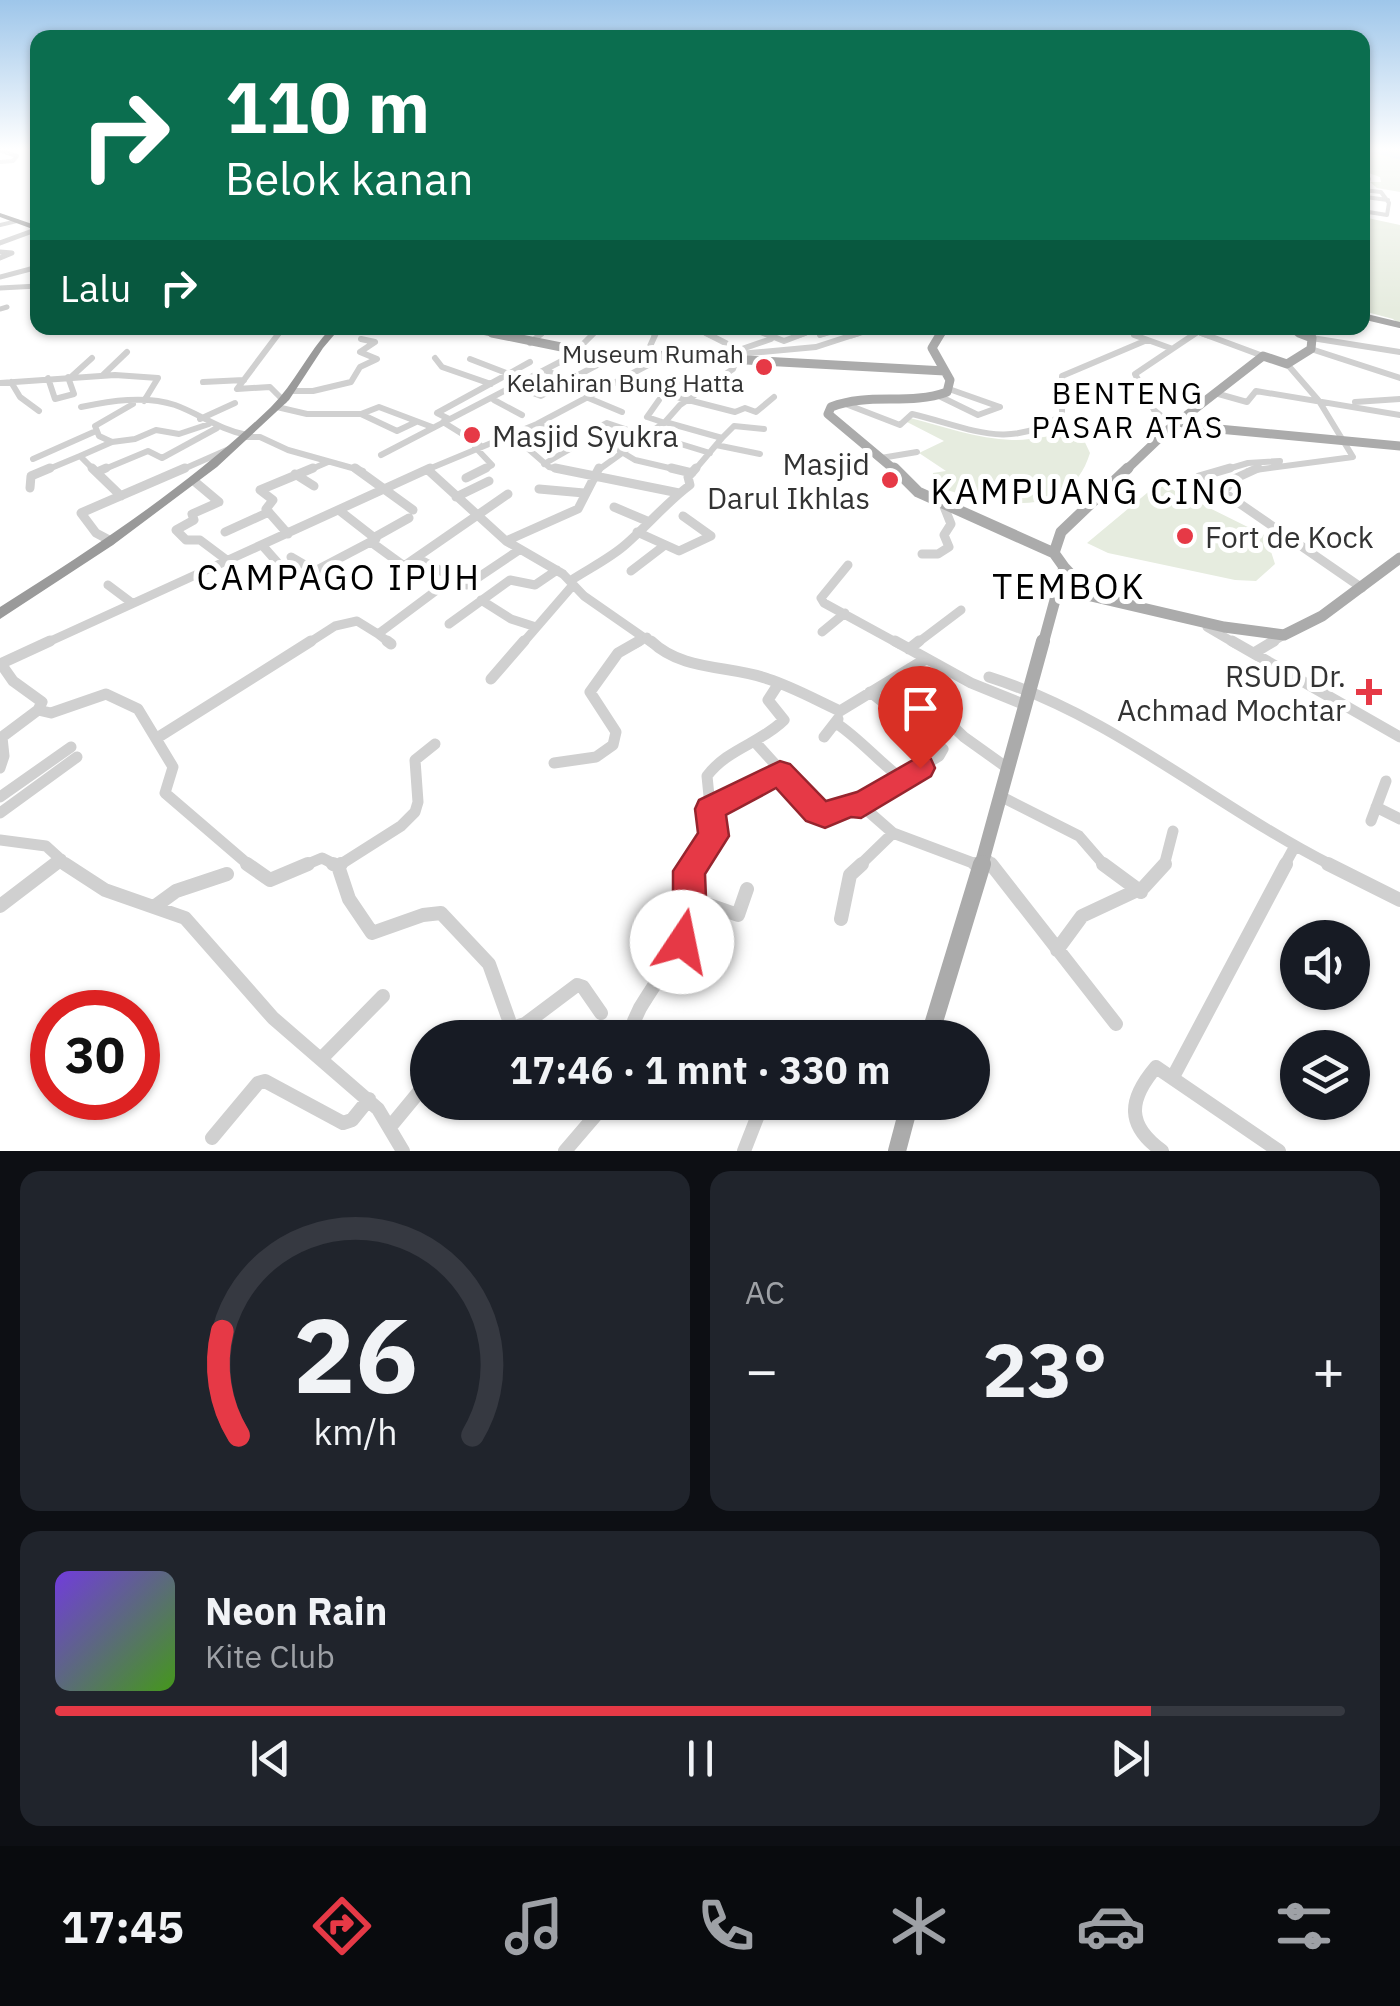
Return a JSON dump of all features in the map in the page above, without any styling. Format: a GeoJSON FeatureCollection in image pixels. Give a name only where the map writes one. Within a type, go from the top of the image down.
{"type":"FeatureCollection","features":[{"type":"Feature","properties":{"kind":"highway"},"geometry":{"type":"LineString","coordinates":[[0,215],[30,226]]}},
{"type":"Feature","properties":{"kind":"highway"},"geometry":{"type":"LineString","coordinates":[[0,614],[194,481],[285,400],[327,335]]}},
{"type":"Feature","properties":{"kind":"main road"},"geometry":{"type":"LineString","coordinates":[[1370,318],[1400,325]]}},
{"type":"Feature","properties":{"kind":"main road"},"geometry":{"type":"LineString","coordinates":[[496,335],[580,350],[944,369]]}},
{"type":"Feature","properties":{"kind":"main road"},"geometry":{"type":"LineString","coordinates":[[940,335],[932,342],[933,352],[950,380],[949,389],[925,399],[855,397],[831,407],[828,414],[906,484],[1054,553],[1091,596]]}},
{"type":"Feature","properties":{"kind":"main road"},"geometry":{"type":"LineString","coordinates":[[1054,553],[1061,532],[1173,422],[1263,356],[1287,364],[1311,349],[1316,339],[1304,335]]}},
{"type":"Feature","properties":{"kind":"main road"},"geometry":{"type":"LineString","coordinates":[[1173,422],[1400,446]]}},
{"type":"Feature","properties":{"kind":"main road"},"geometry":{"type":"LineString","coordinates":[[1055,594],[1091,596],[1198,621],[1284,634],[1310,624],[1394,569],[1400,558]]}},
{"type":"Feature","properties":{"kind":"main road"},"geometry":{"type":"LineString","coordinates":[[934,1020],[1064,566]]}},
{"type":"Feature","properties":{"kind":"main road"},"geometry":{"type":"LineString","coordinates":[[897,1151],[905,1120]]}},
{"type":"Feature","properties":{"kind":"street"},"geometry":{"type":"LineString","coordinates":[[1370,210],[1387,215],[1388,202]]}},
{"type":"Feature","properties":{"kind":"street"},"geometry":{"type":"LineString","coordinates":[[0,225],[18,221]]}},
{"type":"Feature","properties":{"kind":"street"},"geometry":{"type":"LineString","coordinates":[[0,243],[30,232]]}},
{"type":"Feature","properties":{"kind":"street"},"geometry":{"type":"LineString","coordinates":[[0,254],[9,247]]}},
{"type":"Feature","properties":{"kind":"street"},"geometry":{"type":"LineString","coordinates":[[0,283],[30,270]]}},
{"type":"Feature","properties":{"kind":"street"},"geometry":{"type":"LineString","coordinates":[[0,283],[30,284]]}},
{"type":"Feature","properties":{"kind":"street"},"geometry":{"type":"LineString","coordinates":[[278,335],[238,390],[270,387],[307,414],[361,414],[397,430],[416,422]]}},
{"type":"Feature","properties":{"kind":"street"},"geometry":{"type":"LineString","coordinates":[[530,343],[541,335]]}},
{"type":"Feature","properties":{"kind":"street"},"geometry":{"type":"LineString","coordinates":[[382,455],[527,382],[580,350],[592,335]]}},
{"type":"Feature","properties":{"kind":"street"},"geometry":{"type":"LineString","coordinates":[[655,335],[647,354],[740,356]]}},
{"type":"Feature","properties":{"kind":"street"},"geometry":{"type":"LineString","coordinates":[[706,335],[740,356]]}},
{"type":"Feature","properties":{"kind":"street"},"geometry":{"type":"LineString","coordinates":[[764,335],[791,340],[807,335]]}},
{"type":"Feature","properties":{"kind":"street"},"geometry":{"type":"LineString","coordinates":[[757,357],[816,347],[854,335]]}},
{"type":"Feature","properties":{"kind":"street"},"geometry":{"type":"LineString","coordinates":[[1134,335],[1170,348]]}},
{"type":"Feature","properties":{"kind":"street"},"geometry":{"type":"LineString","coordinates":[[1173,422],[1154,410],[1135,374],[1193,335]]}},
{"type":"Feature","properties":{"kind":"street"},"geometry":{"type":"LineString","coordinates":[[1206,335],[1263,356]]}},
{"type":"Feature","properties":{"kind":"street"},"geometry":{"type":"LineString","coordinates":[[1316,339],[1321,335]]}},
{"type":"Feature","properties":{"kind":"street"},"geometry":{"type":"LineString","coordinates":[[506,542],[578,509],[593,475],[621,450],[665,422],[688,399],[733,368],[740,356],[771,338]]}},
{"type":"Feature","properties":{"kind":"street"},"geometry":{"type":"LineString","coordinates":[[285,400],[351,382],[360,367],[377,360],[360,352],[376,342],[361,339]]}},
{"type":"Feature","properties":{"kind":"street"},"geometry":{"type":"LineString","coordinates":[[1316,339],[1400,352]]}},
{"type":"Feature","properties":{"kind":"street"},"geometry":{"type":"LineString","coordinates":[[840,402],[900,425],[912,414],[992,436],[1030,434],[1062,415],[1062,376],[1147,340]]}},
{"type":"Feature","properties":{"kind":"street"},"geometry":{"type":"LineString","coordinates":[[1311,349],[1400,378]]}},
{"type":"Feature","properties":{"kind":"street"},"geometry":{"type":"LineString","coordinates":[[103,376],[127,352]]}},
{"type":"Feature","properties":{"kind":"street"},"geometry":{"type":"LineString","coordinates":[[0,768],[4,756],[2,737],[38,710],[42,702],[14,681],[1,664],[477,446],[537,424],[665,356]]}},
{"type":"Feature","properties":{"kind":"street"},"geometry":{"type":"LineString","coordinates":[[70,377],[92,358]]}},
{"type":"Feature","properties":{"kind":"street"},"geometry":{"type":"LineString","coordinates":[[435,358],[442,367],[487,386],[522,416]]}},
{"type":"Feature","properties":{"kind":"street"},"geometry":{"type":"LineString","coordinates":[[470,358],[509,374]]}},
{"type":"Feature","properties":{"kind":"street"},"geometry":{"type":"LineString","coordinates":[[466,478],[492,465],[477,446],[437,412],[530,362]]}},
{"type":"Feature","properties":{"kind":"street"},"geometry":{"type":"LineString","coordinates":[[547,370],[570,380],[599,364]]}},
{"type":"Feature","properties":{"kind":"street"},"geometry":{"type":"LineString","coordinates":[[1199,477],[1248,463],[1350,460],[1352,453],[1346,442],[1319,401],[1287,364]]}},
{"type":"Feature","properties":{"kind":"street"},"geometry":{"type":"LineString","coordinates":[[48,378],[55,399],[74,394],[70,377]]}},
{"type":"Feature","properties":{"kind":"street"},"geometry":{"type":"LineString","coordinates":[[0,383],[70,377],[158,378],[140,402],[97,423],[96,431]]}},
{"type":"Feature","properties":{"kind":"street"},"geometry":{"type":"LineString","coordinates":[[203,382],[244,380]]}},
{"type":"Feature","properties":{"kind":"street"},"geometry":{"type":"LineString","coordinates":[[11,382],[18,394],[39,411]]}},
{"type":"Feature","properties":{"kind":"street"},"geometry":{"type":"LineString","coordinates":[[517,387],[541,396],[550,390],[527,382]]}},
{"type":"Feature","properties":{"kind":"street"},"geometry":{"type":"LineString","coordinates":[[680,382],[703,390]]}},
{"type":"Feature","properties":{"kind":"street"},"geometry":{"type":"LineString","coordinates":[[939,396],[978,415],[1000,407],[949,389]]}},
{"type":"Feature","properties":{"kind":"street"},"geometry":{"type":"LineString","coordinates":[[1215,393],[1247,402],[1256,391],[1319,401],[1400,398]]}},
{"type":"Feature","properties":{"kind":"street"},"geometry":{"type":"LineString","coordinates":[[760,454],[647,417],[660,396],[735,412],[745,408],[756,412],[774,396]]}},
{"type":"Feature","properties":{"kind":"street"},"geometry":{"type":"LineString","coordinates":[[1253,397],[1296,404],[1289,398]]}},
{"type":"Feature","properties":{"kind":"street"},"geometry":{"type":"LineString","coordinates":[[586,398],[622,412]]}},
{"type":"Feature","properties":{"kind":"street"},"geometry":{"type":"LineString","coordinates":[[752,398],[764,403]]}},
{"type":"Feature","properties":{"kind":"street"},"geometry":{"type":"LineString","coordinates":[[81,407],[140,402],[175,406],[242,439]]}},
{"type":"Feature","properties":{"kind":"street"},"geometry":{"type":"LineString","coordinates":[[1342,402],[1400,415]]}},
{"type":"Feature","properties":{"kind":"street"},"geometry":{"type":"LineString","coordinates":[[30,488],[32,476],[112,442],[135,440],[153,430],[179,434],[235,403]]}},
{"type":"Feature","properties":{"kind":"street"},"geometry":{"type":"LineString","coordinates":[[361,414],[376,407],[432,427]]}},
{"type":"Feature","properties":{"kind":"street"},"geometry":{"type":"LineString","coordinates":[[97,472],[148,451],[162,458],[201,440],[196,437],[205,423]]}},
{"type":"Feature","properties":{"kind":"street"},"geometry":{"type":"LineString","coordinates":[[692,473],[635,460],[589,432],[607,423],[710,453]]}},
{"type":"Feature","properties":{"kind":"street"},"geometry":{"type":"LineString","coordinates":[[537,424],[576,440],[544,464]]}},
{"type":"Feature","properties":{"kind":"street"},"geometry":{"type":"LineString","coordinates":[[491,679],[572,583],[668,507],[670,500],[690,484],[688,477],[734,426],[764,429]]}},
{"type":"Feature","properties":{"kind":"street"},"geometry":{"type":"LineString","coordinates":[[96,431],[112,442]]}},
{"type":"Feature","properties":{"kind":"street"},"geometry":{"type":"LineString","coordinates":[[33,458],[96,431]]}},
{"type":"Feature","properties":{"kind":"street"},"geometry":{"type":"LineString","coordinates":[[510,433],[544,464],[679,493]]}},
{"type":"Feature","properties":{"kind":"street"},"geometry":{"type":"LineString","coordinates":[[111,541],[96,533],[80,515],[242,439],[262,438],[288,450],[362,470],[411,514],[315,571],[290,556]]}},
{"type":"Feature","properties":{"kind":"street"},"geometry":{"type":"LineString","coordinates":[[881,458],[917,452]]}},
{"type":"Feature","properties":{"kind":"street"},"geometry":{"type":"LineString","coordinates":[[80,456],[122,496]]}},
{"type":"Feature","properties":{"kind":"street"},"geometry":{"type":"LineString","coordinates":[[288,534],[266,506],[274,500],[260,490],[331,462]]}},
{"type":"Feature","properties":{"kind":"street"},"geometry":{"type":"LineString","coordinates":[[1293,462],[1245,474],[1229,482],[1223,492],[1362,588]]}},
{"type":"Feature","properties":{"kind":"street"},"geometry":{"type":"LineString","coordinates":[[428,470],[506,542],[556,570],[598,607],[672,658],[779,682],[838,717],[868,744],[881,763],[902,779]]}},
{"type":"Feature","properties":{"kind":"street"},"geometry":{"type":"LineString","coordinates":[[295,474],[314,486]]}},
{"type":"Feature","properties":{"kind":"street"},"geometry":{"type":"LineString","coordinates":[[194,481],[219,502],[192,514],[194,520],[176,530],[186,540],[200,540],[228,560]]}},
{"type":"Feature","properties":{"kind":"street"},"geometry":{"type":"LineString","coordinates":[[456,497],[489,481]]}},
{"type":"Feature","properties":{"kind":"street"},"geometry":{"type":"LineString","coordinates":[[538,489],[584,493]]}},
{"type":"Feature","properties":{"kind":"street"},"geometry":{"type":"LineString","coordinates":[[340,510],[404,566],[508,494]]}},
{"type":"Feature","properties":{"kind":"street"},"geometry":{"type":"LineString","coordinates":[[922,554],[938,554],[950,546],[944,535],[951,524],[942,504]]}},
{"type":"Feature","properties":{"kind":"street"},"geometry":{"type":"LineString","coordinates":[[614,507],[647,521]]}},
{"type":"Feature","properties":{"kind":"street"},"geometry":{"type":"LineString","coordinates":[[225,532],[269,512]]}},
{"type":"Feature","properties":{"kind":"street"},"geometry":{"type":"LineString","coordinates":[[639,532],[680,551],[710,537],[683,516]]}},
{"type":"Feature","properties":{"kind":"street"},"geometry":{"type":"LineString","coordinates":[[262,545],[277,562]]}},
{"type":"Feature","properties":{"kind":"street"},"geometry":{"type":"LineString","coordinates":[[630,571],[666,545]]}},
{"type":"Feature","properties":{"kind":"street"},"geometry":{"type":"LineString","coordinates":[[467,585],[518,550]]}},
{"type":"Feature","properties":{"kind":"street"},"geometry":{"type":"LineString","coordinates":[[416,558],[467,585],[511,619],[536,628]]}},
{"type":"Feature","properties":{"kind":"street"},"geometry":{"type":"LineString","coordinates":[[848,565],[821,598],[924,660],[1023,704]]}},
{"type":"Feature","properties":{"kind":"street"},"geometry":{"type":"LineString","coordinates":[[449,624],[510,580],[534,584],[556,570]]}},
{"type":"Feature","properties":{"kind":"street"},"geometry":{"type":"LineString","coordinates":[[378,634],[453,578]]}},
{"type":"Feature","properties":{"kind":"street"},"geometry":{"type":"LineString","coordinates":[[108,586],[132,603]]}},
{"type":"Feature","properties":{"kind":"street"},"geometry":{"type":"LineString","coordinates":[[909,649],[961,610]]}},
{"type":"Feature","properties":{"kind":"street"},"geometry":{"type":"LineString","coordinates":[[822,632],[845,613]]}},
{"type":"Feature","properties":{"kind":"street"},"geometry":{"type":"LineString","coordinates":[[156,738],[335,626],[358,621],[391,644]]}},
{"type":"Feature","properties":{"kind":"street"},"geometry":{"type":"LineString","coordinates":[[1198,621],[1400,737]]}},
{"type":"Feature","properties":{"kind":"street"},"geometry":{"type":"LineString","coordinates":[[1254,652],[1284,634]]}},
{"type":"Feature","properties":{"kind":"street"},"geometry":{"type":"LineString","coordinates":[[554,762],[596,758],[613,745],[616,732],[592,697],[592,687],[618,653],[646,637]]}},
{"type":"Feature","properties":{"kind":"street"},"geometry":{"type":"LineString","coordinates":[[824,737],[838,717],[870,692],[924,660]]}},
{"type":"Feature","properties":{"kind":"street"},"geometry":{"type":"LineString","coordinates":[[989,676],[1028,687],[1129,738],[1205,793],[1295,846],[1400,900]]}},
{"type":"Feature","properties":{"kind":"street"},"geometry":{"type":"LineString","coordinates":[[638,1020],[640,1008],[688,929],[692,899],[689,871],[714,836],[709,771],[770,736],[784,720],[768,700],[779,682]]}},
{"type":"Feature","properties":{"kind":"street"},"geometry":{"type":"LineString","coordinates":[[861,805],[939,756],[944,749],[870,692]]}},
{"type":"Feature","properties":{"kind":"street"},"geometry":{"type":"LineString","coordinates":[[38,710],[52,713],[106,694],[138,709],[173,767],[165,793],[214,831],[260,875],[270,880],[281,878],[322,858],[338,866],[348,898],[372,933],[389,931],[424,912],[441,913],[489,964],[510,1020]]}},
{"type":"Feature","properties":{"kind":"street"},"geometry":{"type":"LineString","coordinates":[[898,710],[927,702],[964,737],[1006,768]]}},
{"type":"Feature","properties":{"kind":"street"},"geometry":{"type":"LineString","coordinates":[[755,742],[820,815],[849,804],[861,805],[893,833],[982,861],[1116,1024]]}},
{"type":"Feature","properties":{"kind":"street"},"geometry":{"type":"LineString","coordinates":[[338,866],[412,817],[418,807],[413,764],[419,754],[434,744]]}},
{"type":"Feature","properties":{"kind":"street"},"geometry":{"type":"LineString","coordinates":[[0,797],[74,752]]}},
{"type":"Feature","properties":{"kind":"street"},"geometry":{"type":"LineString","coordinates":[[0,813],[74,752]]}},
{"type":"Feature","properties":{"kind":"street"},"geometry":{"type":"LineString","coordinates":[[710,809],[780,773]]}},
{"type":"Feature","properties":{"kind":"street"},"geometry":{"type":"LineString","coordinates":[[1370,822],[1386,782]]}},
{"type":"Feature","properties":{"kind":"street"},"geometry":{"type":"LineString","coordinates":[[1000,796],[1079,836],[1107,868],[1142,892]]}},
{"type":"Feature","properties":{"kind":"street"},"geometry":{"type":"LineString","coordinates":[[1376,808],[1400,819]]}},
{"type":"Feature","properties":{"kind":"street"},"geometry":{"type":"LineString","coordinates":[[1058,950],[1072,925],[1086,912],[1142,892],[1170,858],[1173,831]]}},
{"type":"Feature","properties":{"kind":"street"},"geometry":{"type":"LineString","coordinates":[[841,919],[850,874],[893,833]]}},
{"type":"Feature","properties":{"kind":"street"},"geometry":{"type":"LineString","coordinates":[[0,840],[46,846],[68,868],[104,890],[185,918],[274,1018],[369,1099],[403,1151]]}},
{"type":"Feature","properties":{"kind":"street"},"geometry":{"type":"LineString","coordinates":[[1174,1077],[1295,846]]}},
{"type":"Feature","properties":{"kind":"street"},"geometry":{"type":"LineString","coordinates":[[0,906],[62,859]]}},
{"type":"Feature","properties":{"kind":"street"},"geometry":{"type":"LineString","coordinates":[[154,907],[176,891],[227,874]]}},
{"type":"Feature","properties":{"kind":"street"},"geometry":{"type":"LineString","coordinates":[[692,899],[738,915],[747,889]]}},
{"type":"Feature","properties":{"kind":"street"},"geometry":{"type":"LineString","coordinates":[[530,1020],[577,985],[583,987],[601,1013]]}},
{"type":"Feature","properties":{"kind":"street"},"geometry":{"type":"LineString","coordinates":[[321,1059],[383,996]]}},
{"type":"Feature","properties":{"kind":"street"},"geometry":{"type":"LineString","coordinates":[[1162,1151],[1139,1133],[1134,1118],[1152,1069],[1161,1068],[1278,1151]]}},
{"type":"Feature","properties":{"kind":"street"},"geometry":{"type":"LineString","coordinates":[[212,1138],[258,1082],[265,1082],[343,1123],[352,1120],[369,1099]]}},
{"type":"Feature","properties":{"kind":"street"},"geometry":{"type":"LineString","coordinates":[[390,1127],[410,1103]]}},
{"type":"Feature","properties":{"kind":"street"},"geometry":{"type":"LineString","coordinates":[[565,1151],[592,1120]]}},
{"type":"Feature","properties":{"kind":"street"},"geometry":{"type":"LineString","coordinates":[[744,1151],[756,1120]]}},
{"type":"Feature","properties":{"kind":"shaded area"},"geometry":{"type":"Polygon","coordinates":[[[1370,219],[1400,225],[1400,325],[1370,313],[1370,219]]]}},
{"type":"Feature","properties":{"kind":"shaded area"},"geometry":{"type":"Polygon","coordinates":[[[910,418],[999,439],[1082,436],[1090,453],[1079,476],[1064,491],[1045,500],[1023,503],[976,498],[932,485],[933,473],[946,471],[919,453],[944,441],[907,422],[910,418]]]}},
{"type":"Feature","properties":{"kind":"shaded area"},"geometry":{"type":"Polygon","coordinates":[[[1159,483],[1266,536],[1275,564],[1256,581],[1235,580],[1108,553],[1087,543],[1159,483]]]}},
{"type":"Feature","properties":{"kind":"place","name":"Museum Rumah Kelahiran Bung Hatta"},"geometry":{"type":"Point","coordinates":[764,367]}},
{"type":"Feature","properties":{"kind":"place","name":"Masjid Syukra"},"geometry":{"type":"Point","coordinates":[472,435]}},
{"type":"Feature","properties":{"kind":"place","name":"Masjid Darul Ikhlas"},"geometry":{"type":"Point","coordinates":[890,480]}},
{"type":"Feature","properties":{"kind":"place","name":"Fort de Kock"},"geometry":{"type":"Point","coordinates":[1185,536]}},
{"type":"Feature","properties":{"kind":"place","name":"RSUD Dr. Achmad Mochtar"},"geometry":{"type":"Point","coordinates":[1369,692]}},
{"type":"Feature","properties":{"kind":"district","name":"BENTENG PASAR ATAS"},"geometry":{"type":"Point","coordinates":[1128,409]}},
{"type":"Feature","properties":{"kind":"district","name":"KAMPUANG CINO"},"geometry":{"type":"Point","coordinates":[1088,491]}},
{"type":"Feature","properties":{"kind":"district","name":"CAMPAGO IPUH"},"geometry":{"type":"Point","coordinates":[339,577]}},
{"type":"Feature","properties":{"kind":"district","name":"TEMBOK"},"geometry":{"type":"Point","coordinates":[1069,586]}},
{"type":"Feature","properties":{"kind":"route"},"geometry":{"type":"LineString","coordinates":[[682,942],[690,922],[689,871],[714,836],[710,809],[780,773],[816,812],[825,815],[849,804],[861,805],[920,768]]}}]}
